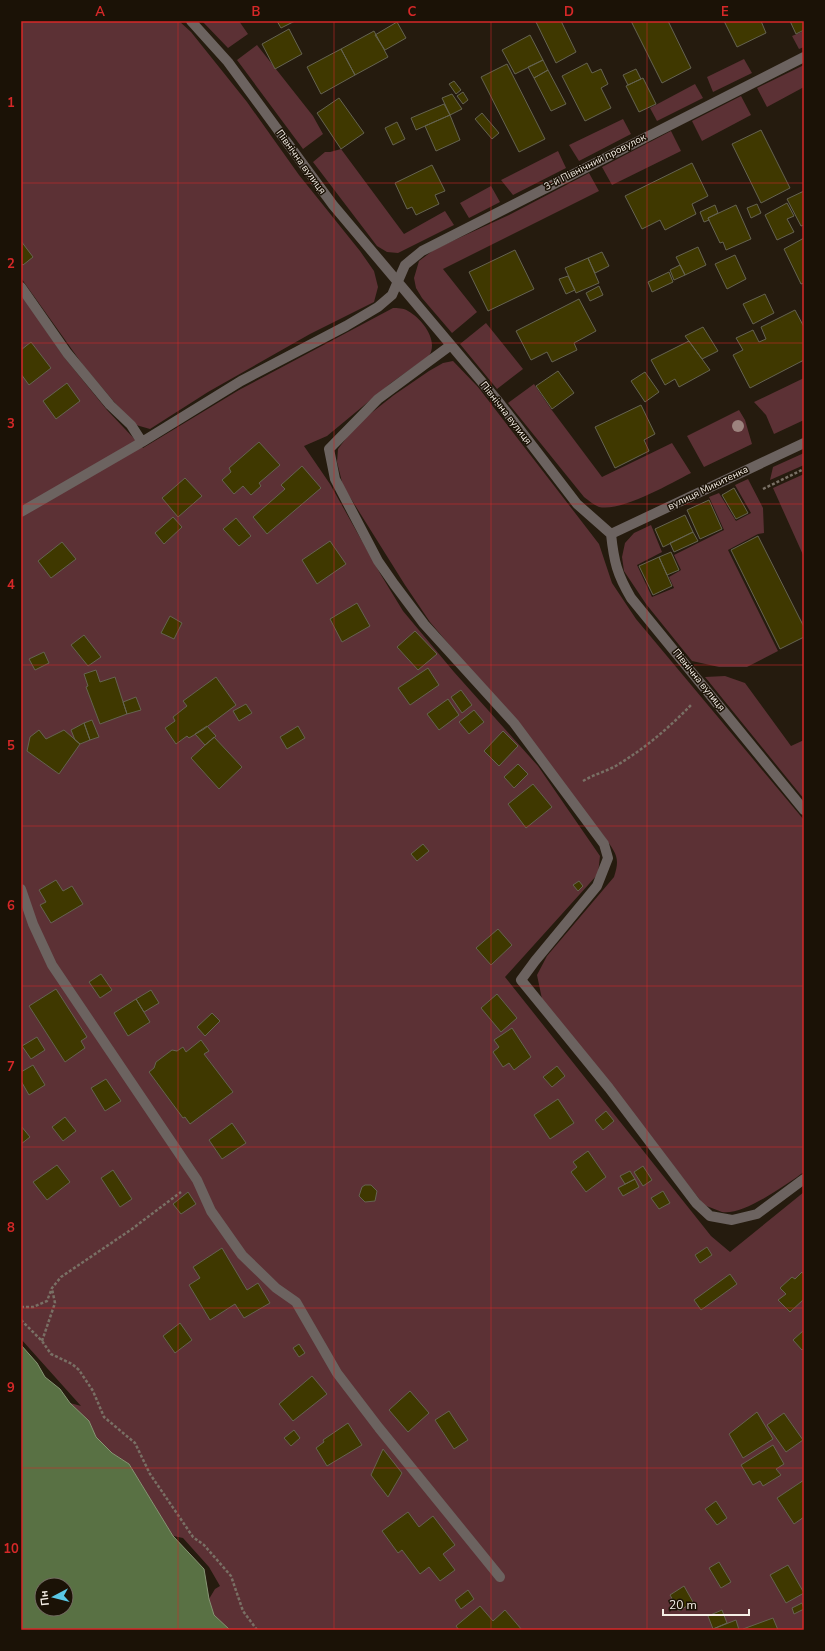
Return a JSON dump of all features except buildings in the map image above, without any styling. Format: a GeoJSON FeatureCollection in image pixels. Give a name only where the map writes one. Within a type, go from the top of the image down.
{"type":"FeatureCollection","features":[{"type":"Feature","properties":{"kind":"street","name":"Північна вулиця"},"geometry":{"type":"LineString","coordinates":[[191,21],[228,62],[333,205],[498,401],[577,504],[611,534],[613,555],[619,576],[631,598],[804,810]]}},
{"type":"Feature","properties":{"kind":"street","name":"3-й Північний провулок"},"geometry":{"type":"LineString","coordinates":[[21,512],[142,442],[241,381],[346,326],[378,307],[392,295],[405,265],[422,251],[804,57]]}},
{"type":"Feature","properties":{"kind":"street"},"geometry":{"type":"LineString","coordinates":[[21,287],[67,353],[110,405],[131,426],[142,442]]}},
{"type":"Feature","properties":{"kind":"street"},"geometry":{"type":"LineString","coordinates":[[451,345],[378,399],[329,449],[335,479],[378,561],[416,614],[514,724],[604,844],[608,858],[597,886],[534,960],[521,980],[609,1088],[696,1203],[710,1216],[732,1220],[757,1214],[804,1179]]}},
{"type":"Feature","properties":{"kind":"street","name":"вулиця Микитенка"},"geometry":{"type":"LineString","coordinates":[[611,534],[804,443]]}},
{"type":"Feature","properties":{"kind":"street"},"geometry":{"type":"LineString","coordinates":[[21,889],[33,924],[52,965],[197,1180],[211,1210],[242,1255],[276,1288],[296,1302],[337,1373],[379,1428],[500,1577]]}},
{"type":"Feature","properties":{"kind":"path"},"geometry":{"type":"LineString","coordinates":[[763,488],[804,469]]}},
{"type":"Feature","properties":{"kind":"path"},"geometry":{"type":"LineString","coordinates":[[564,792],[587,778],[614,767],[649,743],[672,725],[707,690]]}},
{"type":"Feature","properties":{"kind":"path"},"geometry":{"type":"LineString","coordinates":[[21,1307],[33,1307],[47,1301],[52,1288],[61,1278],[132,1229],[197,1180]]}},
{"type":"Feature","properties":{"kind":"path"},"geometry":{"type":"LineString","coordinates":[[42,1341],[54,1303],[52,1288]]}},
{"type":"Feature","properties":{"kind":"path"},"geometry":{"type":"LineString","coordinates":[[21,1320],[42,1341],[51,1354],[72,1364],[79,1370],[93,1391],[104,1417],[134,1443],[150,1474],[193,1537],[204,1545],[231,1576],[243,1611],[257,1630]]}},
{"type":"Feature","properties":{"kind":"shaded area"},"geometry":{"type":"Polygon","coordinates":[[[21,21],[179,21],[191,32],[247,102],[299,175],[360,251],[374,271],[378,287],[374,302],[310,334],[208,392],[150,429],[136,425],[83,365],[21,278],[21,21]]]}},
{"type":"Feature","properties":{"kind":"shaded area"},"geometry":{"type":"Polygon","coordinates":[[[202,21],[239,21],[248,34],[228,48],[202,21]]]}},
{"type":"Feature","properties":{"kind":"shaded area"},"geometry":{"type":"Polygon","coordinates":[[[804,31],[804,47],[799,49],[792,36],[804,31]]]}},
{"type":"Feature","properties":{"kind":"shaded area"},"geometry":{"type":"Polygon","coordinates":[[[257,45],[313,116],[323,134],[303,149],[237,60],[257,45]]]}},
{"type":"Feature","properties":{"kind":"shaded area"},"geometry":{"type":"Polygon","coordinates":[[[744,59],[752,73],[713,92],[707,77],[744,59]]]}},
{"type":"Feature","properties":{"kind":"shaded area"},"geometry":{"type":"Polygon","coordinates":[[[804,65],[804,87],[767,107],[757,88],[804,65]]]}},
{"type":"Feature","properties":{"kind":"shaded area"},"geometry":{"type":"Polygon","coordinates":[[[695,84],[703,98],[657,121],[650,108],[695,84]]]}},
{"type":"Feature","properties":{"kind":"shaded area"},"geometry":{"type":"Polygon","coordinates":[[[741,96],[751,115],[702,141],[692,121],[741,96]]]}},
{"type":"Feature","properties":{"kind":"shaded area"},"geometry":{"type":"Polygon","coordinates":[[[623,119],[631,134],[579,161],[569,145],[623,119]]]}},
{"type":"Feature","properties":{"kind":"shaded area"},"geometry":{"type":"Polygon","coordinates":[[[671,131],[681,151],[612,185],[602,167],[671,131]]]}},
{"type":"Feature","properties":{"kind":"shaded area"},"geometry":{"type":"Polygon","coordinates":[[[341,149],[404,234],[445,211],[454,225],[398,253],[387,252],[377,246],[313,162],[325,152],[341,149]]]}},
{"type":"Feature","properties":{"kind":"shaded area"},"geometry":{"type":"Polygon","coordinates":[[[558,151],[566,168],[513,195],[501,180],[558,151]]]}},
{"type":"Feature","properties":{"kind":"shaded area"},"geometry":{"type":"Polygon","coordinates":[[[589,173],[599,191],[443,269],[477,312],[452,333],[422,298],[416,288],[414,278],[419,261],[435,249],[509,215],[589,173]]]}},
{"type":"Feature","properties":{"kind":"shaded area"},"geometry":{"type":"Polygon","coordinates":[[[491,186],[500,202],[469,218],[460,203],[491,186]]]}},
{"type":"Feature","properties":{"kind":"shaded area"},"geometry":{"type":"Polygon","coordinates":[[[21,294],[64,357],[107,410],[143,448],[239,390],[393,308],[408,311],[419,319],[428,330],[432,343],[432,350],[429,356],[391,383],[327,436],[304,446],[330,484],[403,611],[454,672],[538,766],[600,856],[598,874],[505,977],[711,1236],[730,1252],[804,1192],[804,1630],[230,1630],[214,1615],[209,1599],[215,1589],[220,1586],[209,1567],[183,1538],[173,1536],[129,1464],[112,1453],[96,1437],[89,1421],[70,1403],[81,1406],[21,1339],[21,294]]]}},
{"type":"Feature","properties":{"kind":"shaded area"},"geometry":{"type":"Polygon","coordinates":[[[486,323],[523,369],[497,389],[460,344],[486,323]]]}},
{"type":"Feature","properties":{"kind":"shaded area"},"geometry":{"type":"Polygon","coordinates":[[[453,361],[478,387],[599,544],[612,583],[636,619],[804,820],[804,1172],[764,1198],[741,1209],[731,1212],[722,1212],[704,1205],[542,999],[537,975],[547,956],[614,877],[617,864],[616,855],[604,836],[491,694],[430,622],[343,486],[337,462],[338,449],[356,425],[394,395],[429,371],[443,363],[453,361]]]}},
{"type":"Feature","properties":{"kind":"shaded area"},"geometry":{"type":"Polygon","coordinates":[[[804,378],[804,420],[774,434],[766,415],[754,402],[804,378]]]}},
{"type":"Feature","properties":{"kind":"shaded area"},"geometry":{"type":"Polygon","coordinates":[[[534,384],[602,477],[672,443],[691,473],[645,496],[620,505],[599,507],[595,505],[584,497],[508,403],[534,384]]]}},
{"type":"Feature","properties":{"kind":"shaded area"},"geometry":{"type":"Polygon","coordinates":[[[739,410],[745,420],[752,444],[704,467],[687,436],[739,410]]]}},
{"type":"Feature","properties":{"kind":"shaded area"},"geometry":{"type":"Polygon","coordinates":[[[804,453],[804,465],[770,480],[773,467],[804,453]]]}},
{"type":"Feature","properties":{"kind":"shaded area"},"geometry":{"type":"Polygon","coordinates":[[[804,474],[804,557],[773,488],[804,474]]]}},
{"type":"Feature","properties":{"kind":"shaded area"},"geometry":{"type":"Polygon","coordinates":[[[748,479],[763,508],[764,533],[758,534],[728,550],[778,651],[747,667],[719,667],[692,661],[646,604],[624,571],[622,557],[625,543],[634,533],[651,525],[662,552],[637,565],[652,597],[674,588],[669,577],[681,570],[674,555],[724,530],[709,497],[719,493],[736,521],[751,513],[735,485],[748,479]]]}},
{"type":"Feature","properties":{"kind":"shaded area"},"geometry":{"type":"Polygon","coordinates":[[[725,676],[745,683],[791,746],[804,740],[804,799],[705,677],[725,676]]]}},
{"type":"Feature","properties":{"kind":"shaded area"},"geometry":{"type":"Polygon","coordinates":[[[21,1345],[37,1363],[45,1377],[60,1389],[70,1403],[89,1421],[96,1437],[112,1453],[129,1464],[173,1536],[204,1569],[209,1599],[214,1615],[230,1630],[21,1630],[21,1345]]]}}]}
